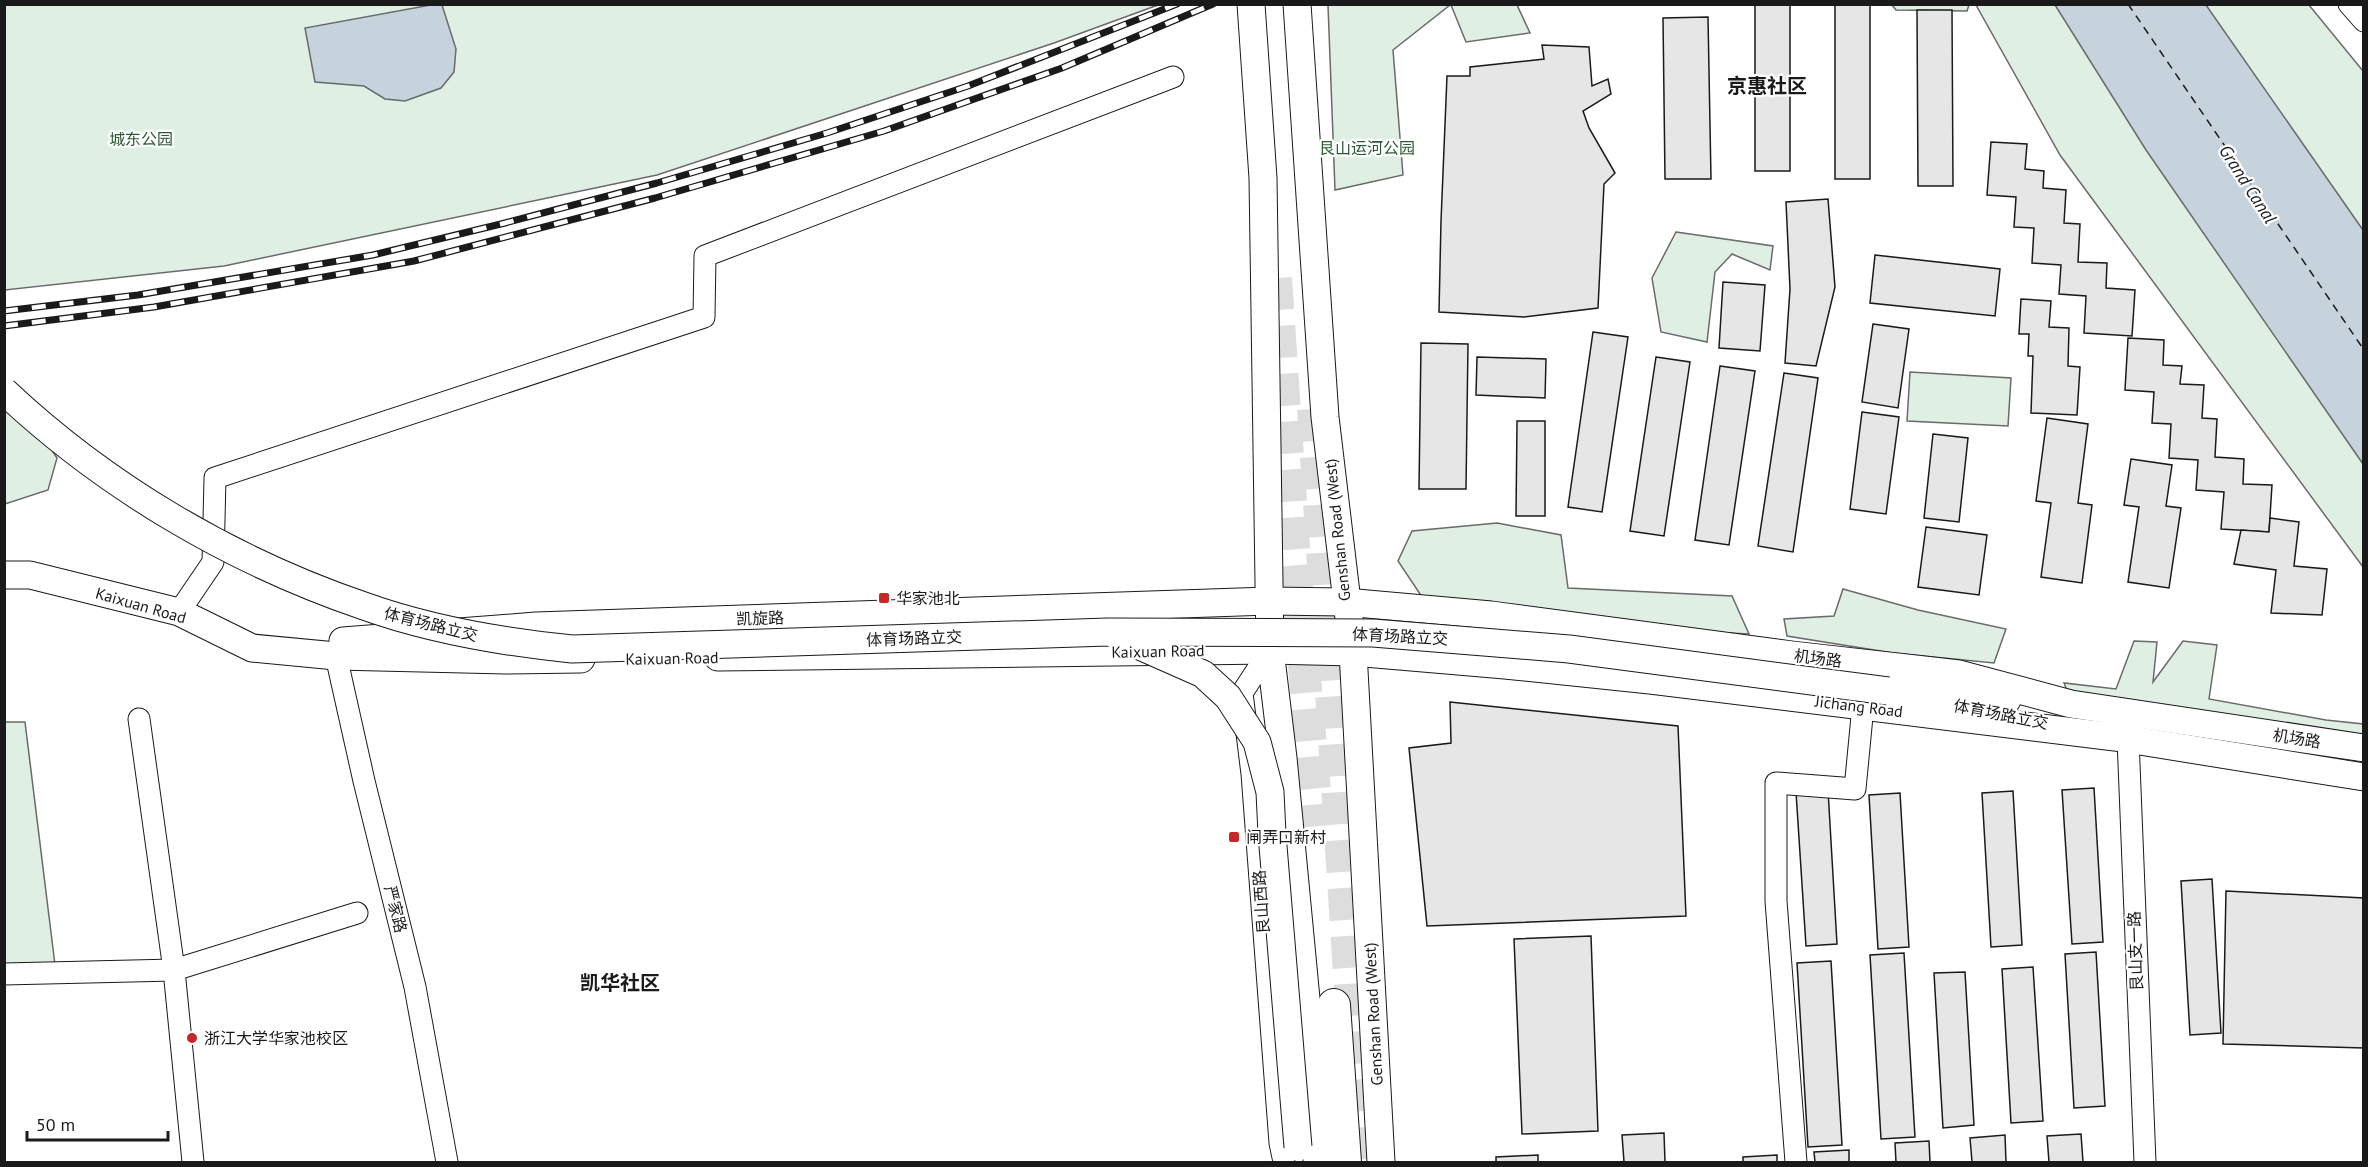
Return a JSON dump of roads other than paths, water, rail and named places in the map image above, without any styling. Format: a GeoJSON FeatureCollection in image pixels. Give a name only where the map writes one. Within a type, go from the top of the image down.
{"type":"FeatureCollection","features":[{"type":"Feature","properties":{"kind":"highway"},"geometry":{"type":"LineString","coordinates":[[1334,1005],[1345,1162]]}},
{"type":"Feature","properties":{"kind":"main road"},"geometry":{"type":"LineString","coordinates":[[1251,4],[1263,178],[1270,650],[1283,758],[1312,1060],[1300,1159]]}},
{"type":"Feature","properties":{"kind":"main road","name":"Genshan Road (West)"},"geometry":{"type":"LineString","coordinates":[[1297,4],[1325,417],[1353,652],[1381,1162]]}},
{"type":"Feature","properties":{"kind":"main road","name":"体育场路立交"},"geometry":{"type":"LineString","coordinates":[[4,391],[105,473],[186,526],[265,567],[364,607],[509,642],[572,649],[1108,632],[1373,633],[1569,649],[1888,691],[2071,704]]}},
{"type":"Feature","properties":{"kind":"main road","name":"Kaixuan Road"},"geometry":{"type":"LineString","coordinates":[[4,575],[30,575],[179,612],[252,648],[336,656],[506,660],[1270,650],[1353,652]]}},
{"type":"Feature","properties":{"kind":"main road","name":"机场路"},"geometry":{"type":"LineString","coordinates":[[1269,601],[1346,602],[1491,615],[1782,654],[1959,674],[2071,704],[2364,748]]}},
{"type":"Feature","properties":{"kind":"main road","name":"凯旋路"},"geometry":{"type":"LineString","coordinates":[[252,648],[536,626],[1269,601]]}},
{"type":"Feature","properties":{"kind":"main road"},"geometry":{"type":"LineString","coordinates":[[1108,632],[1203,674],[1228,697],[1257,742],[1270,792],[1300,1159]]}},
{"type":"Feature","properties":{"kind":"main road","name":"Jichang Road"},"geometry":{"type":"LineString","coordinates":[[1353,652],[1505,665],[2122,738],[2364,777]]}},
{"type":"Feature","properties":{"kind":"main road","name":"体育场路立交"},"geometry":{"type":"LineString","coordinates":[[1888,691],[2122,738]]}},
{"type":"Feature","properties":{"kind":"street"},"geometry":{"type":"LineString","coordinates":[[2349,4],[2364,21]]}},
{"type":"Feature","properties":{"kind":"street"},"geometry":{"type":"LineString","coordinates":[[179,612],[213,562],[215,478],[704,316],[705,256],[1173,77]]}},
{"type":"Feature","properties":{"kind":"street","name":"艮山西路"},"geometry":{"type":"LineString","coordinates":[[1270,650],[1242,693],[1252,774],[1280,1143],[1300,1159]]}},
{"type":"Feature","properties":{"kind":"street","name":"严家路"},"geometry":{"type":"LineString","coordinates":[[336,656],[364,781],[416,987],[447,1162]]}},
{"type":"Feature","properties":{"kind":"street"},"geometry":{"type":"LineString","coordinates":[[1796,1162],[1776,901],[1776,783],[1855,789],[1863,706]]}},
{"type":"Feature","properties":{"kind":"street"},"geometry":{"type":"LineString","coordinates":[[139,719],[174,970],[193,1162]]}},
{"type":"Feature","properties":{"kind":"street","name":"艮山支一路"},"geometry":{"type":"LineString","coordinates":[[2122,738],[2145,1162]]}},
{"type":"Feature","properties":{"kind":"street"},"geometry":{"type":"LineString","coordinates":[[4,974],[174,970],[357,914]]}},
{"type":"Feature","properties":{"kind":"water"},"geometry":{"type":"Polygon","coordinates":[[[436,4],[442,5],[456,49],[454,72],[441,88],[405,101],[385,99],[364,86],[315,82],[305,28],[436,4]]]}},
{"type":"Feature","properties":{"kind":"water","name":"Grand Canal"},"geometry":{"type":"Polygon","coordinates":[[[2055,5],[2206,5],[2363,230],[2363,464],[2146,150],[2055,5]]]}},
{"type":"Feature","properties":{"kind":"tunnel"},"geometry":{"type":"LineString","coordinates":[[1276,278],[1295,562],[1318,826]]}},
{"type":"Feature","properties":{"kind":"tunnel"},"geometry":{"type":"LineString","coordinates":[[1313,409],[1361,1162]]}},
{"type":"Feature","properties":{"kind":"railway"},"geometry":{"type":"LineString","coordinates":[[4,311],[138,295],[373,255],[505,223],[657,183],[827,133],[968,86],[1177,4]]}},
{"type":"Feature","properties":{"kind":"railway"},"geometry":{"type":"LineString","coordinates":[[4,326],[154,307],[414,261],[655,198],[884,131],[1062,68],[1213,4]]}},
{"type":"Feature","properties":{"kind":"place","name":"华家池北"},"geometry":{"type":"Point","coordinates":[884,598]}},
{"type":"Feature","properties":{"kind":"place","name":"闸弄口新村"},"geometry":{"type":"Point","coordinates":[1234,837]}},
{"type":"Feature","properties":{"kind":"place","name":"浙江大学华家池校区"},"geometry":{"type":"Point","coordinates":[192,1038]}},
{"type":"Feature","properties":{"kind":"district","name":"京惠社区"},"geometry":{"type":"Point","coordinates":[1767,86]}},
{"type":"Feature","properties":{"kind":"district","name":"凯华社区"},"geometry":{"type":"Point","coordinates":[620,983]}},
{"type":"Feature","properties":{"kind":"park label","name":"城东公园"},"geometry":{"type":"Point","coordinates":[141,139]}},
{"type":"Feature","properties":{"kind":"park label","name":"艮山运河公园"},"geometry":{"type":"Point","coordinates":[1367,148]}}]}
